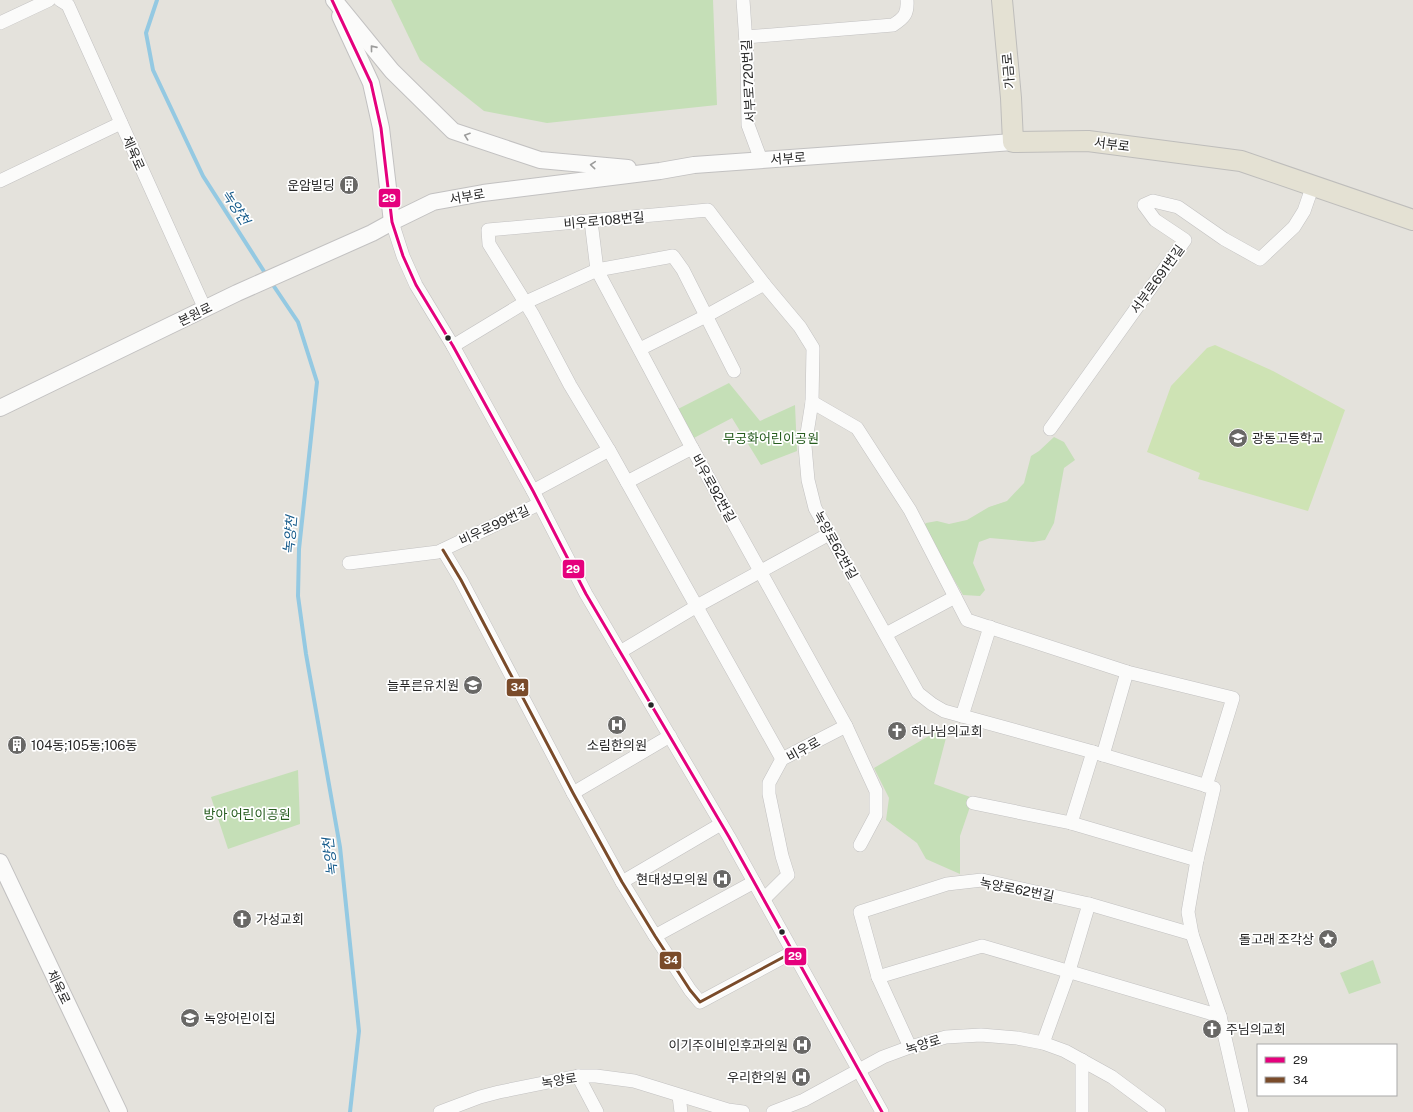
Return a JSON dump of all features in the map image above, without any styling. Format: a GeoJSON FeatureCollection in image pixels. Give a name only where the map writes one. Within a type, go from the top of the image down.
{"type":"FeatureCollection","features":[{"type":"Feature","properties":{"kind":"main road","name":"가금로"},"geometry":{"type":"LineString","coordinates":[[1002,0],[1011,98],[1013,142]]}},
{"type":"Feature","properties":{"kind":"main road","name":"서부로"},"geometry":{"type":"LineString","coordinates":[[1013,142],[1088,141],[1241,161],[1413,220]]}},
{"type":"Feature","properties":{"kind":"street"},"geometry":{"type":"LineString","coordinates":[[0,23],[49,0]]}},
{"type":"Feature","properties":{"kind":"street","name":"체육로"},"geometry":{"type":"LineString","coordinates":[[60,0],[68,5],[205,309]]}},
{"type":"Feature","properties":{"kind":"street"},"geometry":{"type":"LineString","coordinates":[[333,0],[392,72],[453,131],[540,160],[660,171]]}},
{"type":"Feature","properties":{"kind":"street"},"geometry":{"type":"LineString","coordinates":[[333,0],[371,83],[381,128],[392,222],[403,256],[416,285],[453,346],[533,491],[586,594],[764,899],[882,1112]]}},
{"type":"Feature","properties":{"kind":"street","name":"서부로720번길"},"geometry":{"type":"LineString","coordinates":[[743,0],[746,37],[748,125],[761,160]]}},
{"type":"Feature","properties":{"kind":"street"},"geometry":{"type":"LineString","coordinates":[[746,37],[893,24],[903,18],[907,8],[907,0]]}},
{"type":"Feature","properties":{"kind":"street"},"geometry":{"type":"LineString","coordinates":[[0,180],[121,123]]}},
{"type":"Feature","properties":{"kind":"street","name":"서부로"},"geometry":{"type":"LineString","coordinates":[[392,222],[433,202],[469,195],[660,171],[694,165],[1013,142]]}},
{"type":"Feature","properties":{"kind":"street","name":"서부로691번길"},"geometry":{"type":"LineString","coordinates":[[1050,429],[1185,240],[1155,220],[1144,205],[1153,201],[1178,207],[1224,239],[1260,260],[1294,227],[1304,211],[1313,185]]}},
{"type":"Feature","properties":{"kind":"street","name":"비우로108번길"},"geometry":{"type":"LineString","coordinates":[[524,303],[489,244],[488,230],[591,222],[708,210],[764,284],[800,327],[813,348],[814,371]]}},
{"type":"Feature","properties":{"kind":"street","name":"본원로"},"geometry":{"type":"LineString","coordinates":[[0,408],[237,293],[372,233],[392,222]]}},
{"type":"Feature","properties":{"kind":"street"},"geometry":{"type":"LineString","coordinates":[[591,222],[597,270],[692,448]]}},
{"type":"Feature","properties":{"kind":"street"},"geometry":{"type":"LineString","coordinates":[[453,346],[524,303],[597,270],[673,256],[683,270],[734,371]]}},
{"type":"Feature","properties":{"kind":"street"},"geometry":{"type":"LineString","coordinates":[[640,349],[706,316],[764,284]]}},
{"type":"Feature","properties":{"kind":"street"},"geometry":{"type":"LineString","coordinates":[[524,303],[533,314],[570,385],[609,450],[782,759]]}},
{"type":"Feature","properties":{"kind":"street","name":"녹양로62번길"},"geometry":{"type":"LineString","coordinates":[[814,371],[812,402],[805,446],[808,480],[815,508],[918,693],[944,711],[1098,753],[1206,786]]}},
{"type":"Feature","properties":{"kind":"street"},"geometry":{"type":"LineString","coordinates":[[812,402],[857,428],[910,510],[967,620],[1127,672],[1233,698],[1206,786],[1214,788],[1197,860],[1188,912],[1192,934],[1220,1016],[1242,1112]]}},
{"type":"Feature","properties":{"kind":"street","name":"비우로92번길"},"geometry":{"type":"LineString","coordinates":[[627,482],[692,448],[846,726]]}},
{"type":"Feature","properties":{"kind":"street"},"geometry":{"type":"LineString","coordinates":[[533,491],[609,450]]}},
{"type":"Feature","properties":{"kind":"street","name":"비우로99번길"},"geometry":{"type":"LineString","coordinates":[[350,562],[438,552],[539,504]]}},
{"type":"Feature","properties":{"kind":"street"},"geometry":{"type":"LineString","coordinates":[[620,652],[697,606],[830,534]]}},
{"type":"Feature","properties":{"kind":"street"},"geometry":{"type":"LineString","coordinates":[[446,548],[461,580],[573,793],[622,882],[690,990],[700,1002],[793,952]]}},
{"type":"Feature","properties":{"kind":"street"},"geometry":{"type":"LineString","coordinates":[[886,634],[955,597]]}},
{"type":"Feature","properties":{"kind":"street"},"geometry":{"type":"LineString","coordinates":[[962,716],[990,627]]}},
{"type":"Feature","properties":{"kind":"street"},"geometry":{"type":"LineString","coordinates":[[1071,823],[1127,672]]}},
{"type":"Feature","properties":{"kind":"street"},"geometry":{"type":"LineString","coordinates":[[846,726],[876,791],[876,815],[860,845]]}},
{"type":"Feature","properties":{"kind":"street","name":"비우로"},"geometry":{"type":"LineString","coordinates":[[764,899],[788,875],[782,856],[769,794],[769,783],[782,759],[846,726]]}},
{"type":"Feature","properties":{"kind":"street"},"geometry":{"type":"LineString","coordinates":[[573,793],[670,736]]}},
{"type":"Feature","properties":{"kind":"street"},"geometry":{"type":"LineString","coordinates":[[973,803],[1071,823],[1197,860]]}},
{"type":"Feature","properties":{"kind":"street"},"geometry":{"type":"LineString","coordinates":[[622,882],[721,824]]}},
{"type":"Feature","properties":{"kind":"street","name":"체육로"},"geometry":{"type":"LineString","coordinates":[[0,862],[119,1112]]}},
{"type":"Feature","properties":{"kind":"street","name":"녹양로62번길"},"geometry":{"type":"LineString","coordinates":[[910,1047],[878,977],[860,912],[947,884],[982,880],[1089,904],[1192,934]]}},
{"type":"Feature","properties":{"kind":"street"},"geometry":{"type":"LineString","coordinates":[[655,936],[754,882]]}},
{"type":"Feature","properties":{"kind":"street"},"geometry":{"type":"LineString","coordinates":[[1043,1043],[1069,971],[1089,904]]}},
{"type":"Feature","properties":{"kind":"street"},"geometry":{"type":"LineString","coordinates":[[878,977],[982,946],[1220,1016]]}},
{"type":"Feature","properties":{"kind":"street","name":"녹양로"},"geometry":{"type":"LineString","coordinates":[[773,1112],[804,1100],[883,1057],[910,1047],[946,1037],[981,1035],[1017,1038],[1043,1043],[1065,1051],[1112,1077],[1158,1112]]}},
{"type":"Feature","properties":{"kind":"street"},"geometry":{"type":"LineString","coordinates":[[1082,1060],[1082,1112]]}},
{"type":"Feature","properties":{"kind":"street"},"geometry":{"type":"LineString","coordinates":[[578,1076],[597,1112]]}},
{"type":"Feature","properties":{"kind":"street","name":"녹양로"},"geometry":{"type":"LineString","coordinates":[[443,1111],[480,1097],[499,1092],[578,1076],[596,1076],[634,1081],[728,1110],[743,1112]]}},
{"type":"Feature","properties":{"kind":"street"},"geometry":{"type":"LineString","coordinates":[[679,1096],[681,1112]]}},
{"type":"Feature","properties":{"kind":"green space"},"geometry":{"type":"Polygon","coordinates":[[[391,0],[713,0],[717,105],[547,123],[484,111],[420,60],[391,0]]]}},
{"type":"Feature","properties":{"kind":"green space"},"geometry":{"type":"Polygon","coordinates":[[[1215,345],[1273,371],[1345,410],[1308,511],[1198,479],[1200,473],[1147,452],[1171,386],[1207,348],[1215,345]]]}},
{"type":"Feature","properties":{"kind":"green space","name":"무궁화어린이공원"},"geometry":{"type":"Polygon","coordinates":[[[729,383],[760,421],[795,405],[797,451],[761,465],[732,418],[692,439],[676,410],[729,383]]]}},
{"type":"Feature","properties":{"kind":"green space"},"geometry":{"type":"Polygon","coordinates":[[[1054,437],[1064,442],[1075,460],[1064,468],[1054,523],[1045,540],[1033,542],[990,538],[979,542],[973,563],[985,590],[980,596],[963,595],[923,526],[926,523],[937,521],[949,524],[967,520],[989,507],[1007,501],[1024,483],[1031,456],[1039,451],[1054,437]]]}},
{"type":"Feature","properties":{"kind":"green space"},"geometry":{"type":"Polygon","coordinates":[[[939,730],[947,734],[934,784],[973,798],[960,836],[960,874],[926,859],[917,843],[886,820],[889,798],[874,768],[939,730]]]}},
{"type":"Feature","properties":{"kind":"green space","name":"방아 어린이공원"},"geometry":{"type":"Polygon","coordinates":[[[298,770],[300,824],[228,849],[211,797],[298,770]]]}},
{"type":"Feature","properties":{"kind":"green space"},"geometry":{"type":"Polygon","coordinates":[[[1373,960],[1381,983],[1349,994],[1340,973],[1373,960]]]}},
{"type":"Feature","properties":{"kind":"waterway","name":"녹양천"},"geometry":{"type":"LineString","coordinates":[[157,0],[146,33],[153,70],[203,176],[267,276]]}},
{"type":"Feature","properties":{"kind":"waterway","name":"녹양천"},"geometry":{"type":"LineString","coordinates":[[271,282],[298,322],[317,382],[299,549],[298,596],[306,654],[340,847],[359,1031],[350,1112]]}},
{"type":"Feature","properties":{"kind":"transit line","name":"29"},"geometry":{"type":"LineString","coordinates":[[332,0],[371,83],[381,128],[392,222],[403,256],[416,285],[453,346],[533,491],[586,594],[729,837],[882,1112]]}},
{"type":"Feature","properties":{"kind":"transit line","name":"34"},"geometry":{"type":"LineString","coordinates":[[443,550],[461,580],[573,793],[622,882],[690,990],[700,1002],[793,952]]}},
{"type":"Feature","properties":{"kind":"place","name":"운암빌딩"},"geometry":{"type":"Point","coordinates":[349,185]}},
{"type":"Feature","properties":{"kind":"place","name":"광동고등학교"},"geometry":{"type":"Point","coordinates":[1238,438]}},
{"type":"Feature","properties":{"kind":"place","name":"늘푸른유치원"},"geometry":{"type":"Point","coordinates":[473,685]}},
{"type":"Feature","properties":{"kind":"place","name":"소림한의원"},"geometry":{"type":"Point","coordinates":[617,725]}},
{"type":"Feature","properties":{"kind":"place","name":"하나님의교회"},"geometry":{"type":"Point","coordinates":[897,731]}},
{"type":"Feature","properties":{"kind":"place","name":"104동;105동;106동"},"geometry":{"type":"Point","coordinates":[17,745]}},
{"type":"Feature","properties":{"kind":"place","name":"현대성모의원"},"geometry":{"type":"Point","coordinates":[722,879]}},
{"type":"Feature","properties":{"kind":"place","name":"가성교회"},"geometry":{"type":"Point","coordinates":[242,919]}},
{"type":"Feature","properties":{"kind":"place","name":"돌고래 조각상"},"geometry":{"type":"Point","coordinates":[1328,939]}},
{"type":"Feature","properties":{"kind":"place","name":"녹양어린이집"},"geometry":{"type":"Point","coordinates":[190,1018]}},
{"type":"Feature","properties":{"kind":"place","name":"주님의교회"},"geometry":{"type":"Point","coordinates":[1212,1029]}},
{"type":"Feature","properties":{"kind":"place","name":"이기주이비인후과의원"},"geometry":{"type":"Point","coordinates":[802,1045]}},
{"type":"Feature","properties":{"kind":"place","name":"우리한의원"},"geometry":{"type":"Point","coordinates":[801,1077]}}]}
